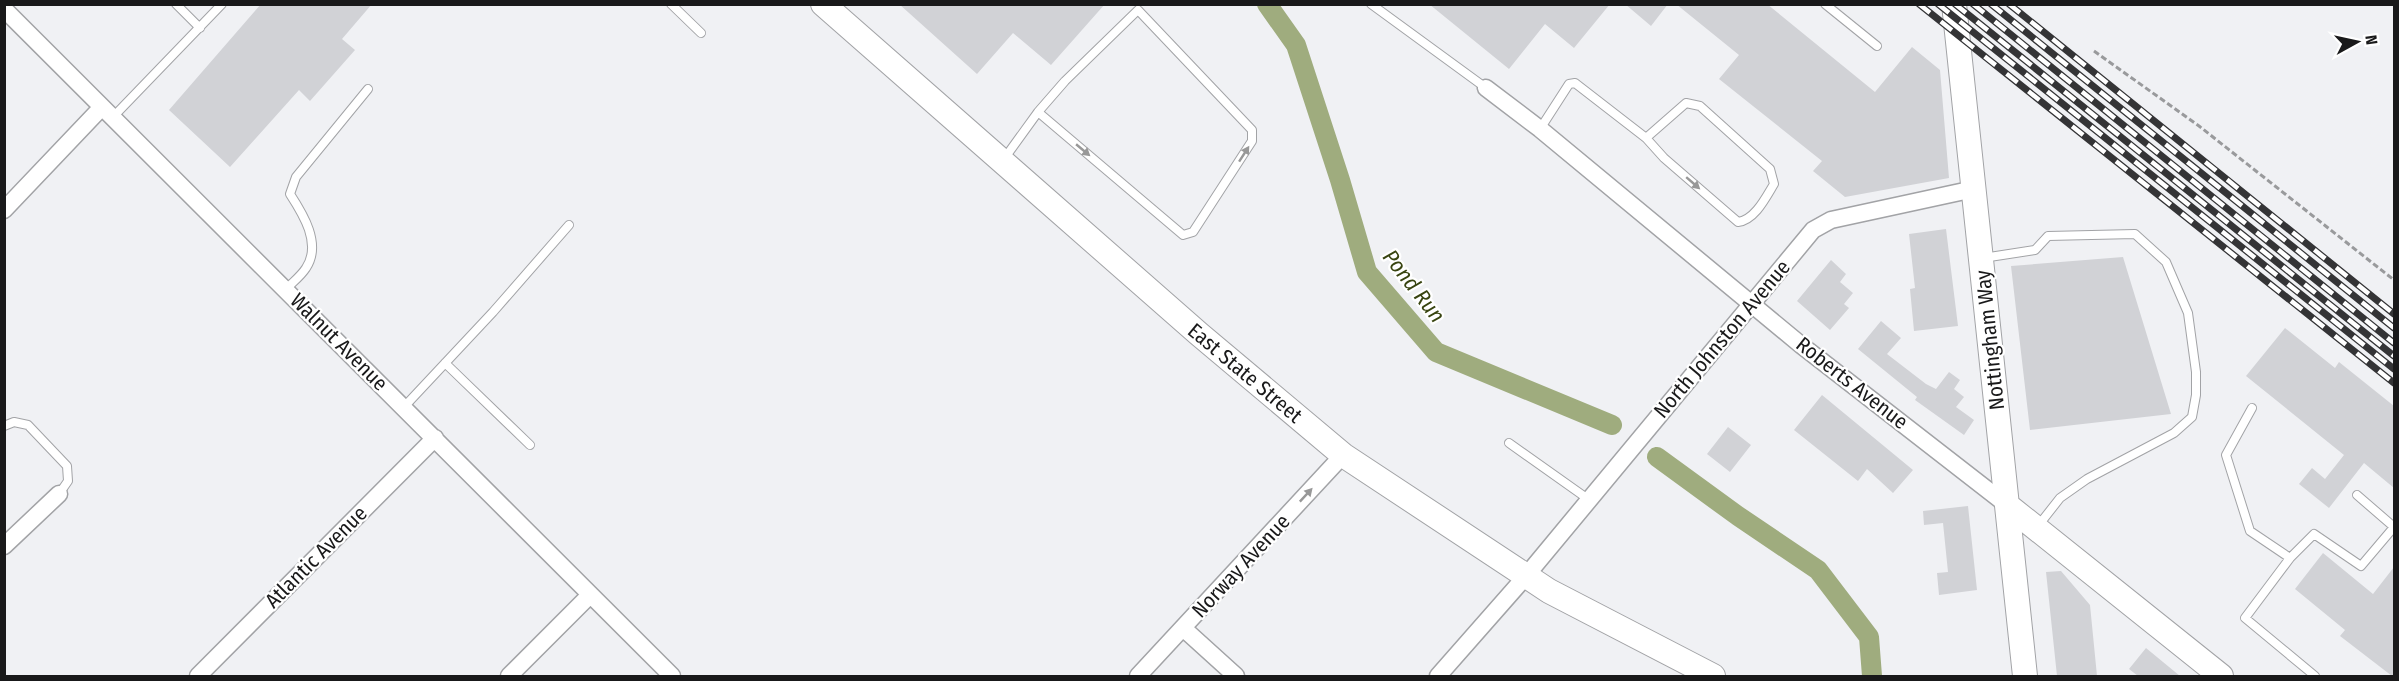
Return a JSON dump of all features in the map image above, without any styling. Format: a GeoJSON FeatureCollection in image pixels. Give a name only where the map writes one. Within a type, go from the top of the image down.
{"type":"FeatureCollection","features":[{"type":"Feature","properties":{"kind":"street","name":"East State Street"},"geometry":{"type":"LineString","coordinates":[[823,4],[1199,334],[1343,455],[1526,576],[1713,676]]}},
{"type":"Feature","properties":{"kind":"street","name":"Nottingham Way"},"geometry":{"type":"LineString","coordinates":[[1954,4],[2025,676]]}},
{"type":"Feature","properties":{"kind":"street","name":"Walnut Avenue"},"geometry":{"type":"LineString","coordinates":[[4,9],[672,676]]}},
{"type":"Feature","properties":{"kind":"street","name":"Roberts Avenue"},"geometry":{"type":"LineString","coordinates":[[1486,88],[1540,129],[1751,304],[2221,676]]}},
{"type":"Feature","properties":{"kind":"street"},"geometry":{"type":"LineString","coordinates":[[4,210],[108,112]]}},
{"type":"Feature","properties":{"kind":"street","name":"North Johnston Avenue"},"geometry":{"type":"LineString","coordinates":[[1438,676],[1526,576],[1813,230],[1831,220],[1974,189]]}},
{"type":"Feature","properties":{"kind":"street","name":"Atlantic Avenue"},"geometry":{"type":"LineString","coordinates":[[198,676],[435,438]]}},
{"type":"Feature","properties":{"kind":"street","name":"Norway Avenue"},"geometry":{"type":"LineString","coordinates":[[1138,676],[1343,455]]}},
{"type":"Feature","properties":{"kind":"street"},"geometry":{"type":"LineString","coordinates":[[4,546],[59,494]]}},
{"type":"Feature","properties":{"kind":"street"},"geometry":{"type":"LineString","coordinates":[[509,676],[590,595]]}},
{"type":"Feature","properties":{"kind":"street"},"geometry":{"type":"LineString","coordinates":[[1183,628],[1236,676]]}},
{"type":"Feature","properties":{"kind":"lane"},"geometry":{"type":"LineString","coordinates":[[176,4],[200,28]]}},
{"type":"Feature","properties":{"kind":"lane"},"geometry":{"type":"LineString","coordinates":[[108,112],[200,28],[222,4]]}},
{"type":"Feature","properties":{"kind":"lane"},"geometry":{"type":"LineString","coordinates":[[671,4],[701,33]]}},
{"type":"Feature","properties":{"kind":"lane"},"geometry":{"type":"LineString","coordinates":[[1371,4],[1486,88]]}},
{"type":"Feature","properties":{"kind":"lane"},"geometry":{"type":"LineString","coordinates":[[1826,4],[1877,46]]}},
{"type":"Feature","properties":{"kind":"lane"},"geometry":{"type":"LineString","coordinates":[[1002,162],[1038,112],[1065,81],[1138,10],[1252,129],[1252,141],[1193,232],[1183,235],[1038,112]]}},
{"type":"Feature","properties":{"kind":"lane"},"geometry":{"type":"LineString","coordinates":[[1540,129],[1569,84],[1575,83],[1648,140],[1664,158],[1738,222],[1745,221],[1762,204],[1774,183],[1770,169],[1700,106],[1686,104],[1648,140]]}},
{"type":"Feature","properties":{"kind":"lane"},"geometry":{"type":"LineString","coordinates":[[286,289],[307,267],[314,242],[290,194],[296,177],[368,89]]}},
{"type":"Feature","properties":{"kind":"lane"},"geometry":{"type":"LineString","coordinates":[[404,407],[493,312],[568,225]]}},
{"type":"Feature","properties":{"kind":"lane"},"geometry":{"type":"LineString","coordinates":[[1981,258],[2034,250],[2048,236],[2135,234],[2166,262],[2188,313],[2196,372],[2196,395],[2192,417],[2174,433],[2087,479],[2060,498],[2036,529]]}},
{"type":"Feature","properties":{"kind":"lane"},"geometry":{"type":"LineString","coordinates":[[445,363],[530,445]]}},
{"type":"Feature","properties":{"kind":"lane"},"geometry":{"type":"LineString","coordinates":[[2252,408],[2226,455],[2250,531],[2290,558]]}},
{"type":"Feature","properties":{"kind":"lane"},"geometry":{"type":"LineString","coordinates":[[4,426],[14,422],[28,425],[67,466],[68,481],[59,494]]}},
{"type":"Feature","properties":{"kind":"lane"},"geometry":{"type":"LineString","coordinates":[[1509,443],[1588,499]]}},
{"type":"Feature","properties":{"kind":"lane"},"geometry":{"type":"LineString","coordinates":[[2315,676],[2245,618],[2290,558],[2313,534],[2361,566],[2394,527],[2357,495]]}},
{"type":"Feature","properties":{"kind":"path"},"geometry":{"type":"LineString","coordinates":[[2094,51],[2199,126],[2394,280]]}},
{"type":"Feature","properties":{"kind":"building"},"geometry":{"type":"Polygon","coordinates":[[[261,4],[372,4],[342,39],[355,50],[310,101],[299,90],[230,167],[169,110],[261,4]]]}},
{"type":"Feature","properties":{"kind":"building"},"geometry":{"type":"Polygon","coordinates":[[[899,4],[1105,4],[1051,65],[1013,33],[977,74],[899,4]]]}},
{"type":"Feature","properties":{"kind":"building"},"geometry":{"type":"Polygon","coordinates":[[[1429,4],[1610,4],[1574,48],[1545,24],[1509,69],[1429,4]]]}},
{"type":"Feature","properties":{"kind":"building"},"geometry":{"type":"Polygon","coordinates":[[[1625,4],[1668,4],[1651,26],[1625,4]]]}},
{"type":"Feature","properties":{"kind":"building"},"geometry":{"type":"Polygon","coordinates":[[[1676,4],[1767,4],[1875,92],[1912,47],[1940,70],[1949,178],[1845,197],[1813,171],[1822,161],[1719,79],[1739,55],[1676,4]]]}},
{"type":"Feature","properties":{"kind":"building"},"geometry":{"type":"Polygon","coordinates":[[[1946,229],[1958,326],[1914,331],[1910,289],[1915,288],[1909,234],[1946,229]]]}},
{"type":"Feature","properties":{"kind":"building"},"geometry":{"type":"Polygon","coordinates":[[[2123,257],[2171,414],[2030,430],[2011,266],[2123,257]]]}},
{"type":"Feature","properties":{"kind":"building"},"geometry":{"type":"Polygon","coordinates":[[[1831,260],[1846,274],[1840,282],[1853,293],[1844,304],[1849,308],[1830,330],[1797,301],[1831,260]]]}},
{"type":"Feature","properties":{"kind":"building"},"geometry":{"type":"Polygon","coordinates":[[[1881,321],[1901,338],[1887,354],[1926,384],[1936,389],[1949,372],[1960,380],[1954,389],[1964,397],[1956,407],[1974,420],[1964,435],[1915,400],[1917,397],[1858,349],[1881,321]]]}},
{"type":"Feature","properties":{"kind":"building"},"geometry":{"type":"Polygon","coordinates":[[[2285,328],[2335,368],[2339,362],[2394,406],[2394,488],[2364,463],[2329,508],[2299,484],[2312,468],[2325,479],[2344,455],[2246,376],[2285,328]]]}},
{"type":"Feature","properties":{"kind":"building"},"geometry":{"type":"Polygon","coordinates":[[[1822,395],[1913,470],[1893,493],[1867,469],[1858,481],[1794,430],[1822,395]]]}},
{"type":"Feature","properties":{"kind":"building"},"geometry":{"type":"Polygon","coordinates":[[[1728,427],[1751,445],[1730,472],[1707,454],[1728,427]]]}},
{"type":"Feature","properties":{"kind":"building"},"geometry":{"type":"Polygon","coordinates":[[[1968,506],[1977,590],[1939,595],[1937,573],[1948,572],[1943,523],[1924,525],[1923,511],[1968,506]]]}},
{"type":"Feature","properties":{"kind":"building"},"geometry":{"type":"Polygon","coordinates":[[[2323,553],[2373,594],[2394,567],[2394,676],[2340,636],[2345,630],[2295,589],[2323,553]]]}},
{"type":"Feature","properties":{"kind":"building"},"geometry":{"type":"Polygon","coordinates":[[[2061,571],[2090,605],[2097,676],[2057,676],[2046,572],[2061,571]]]}},
{"type":"Feature","properties":{"kind":"building"},"geometry":{"type":"Polygon","coordinates":[[[2146,648],[2180,676],[2138,676],[2129,669],[2146,648]]]}},
{"type":"Feature","properties":{"kind":"waterway","name":"Pond Run"},"geometry":{"type":"LineString","coordinates":[[1267,4],[1296,45],[1367,272],[1436,352],[1612,425]]}},
{"type":"Feature","properties":{"kind":"waterway","name":"Pond Run"},"geometry":{"type":"LineString","coordinates":[[1657,457],[1818,570],[1869,637],[1872,676]]}},
{"type":"Feature","properties":{"kind":"railway"},"geometry":{"type":"LineString","coordinates":[[1919,4],[2394,383]]}},
{"type":"Feature","properties":{"kind":"railway"},"geometry":{"type":"LineString","coordinates":[[1938,4],[2394,369]]}},
{"type":"Feature","properties":{"kind":"railway"},"geometry":{"type":"LineString","coordinates":[[1955,4],[2394,356]]}},
{"type":"Feature","properties":{"kind":"railway"},"geometry":{"type":"LineString","coordinates":[[1973,4],[2394,343]]}},
{"type":"Feature","properties":{"kind":"railway"},"geometry":{"type":"LineString","coordinates":[[1991,4],[2394,328]]}},
{"type":"Feature","properties":{"kind":"railway"},"geometry":{"type":"LineString","coordinates":[[2009,4],[2394,314]]}}]}
